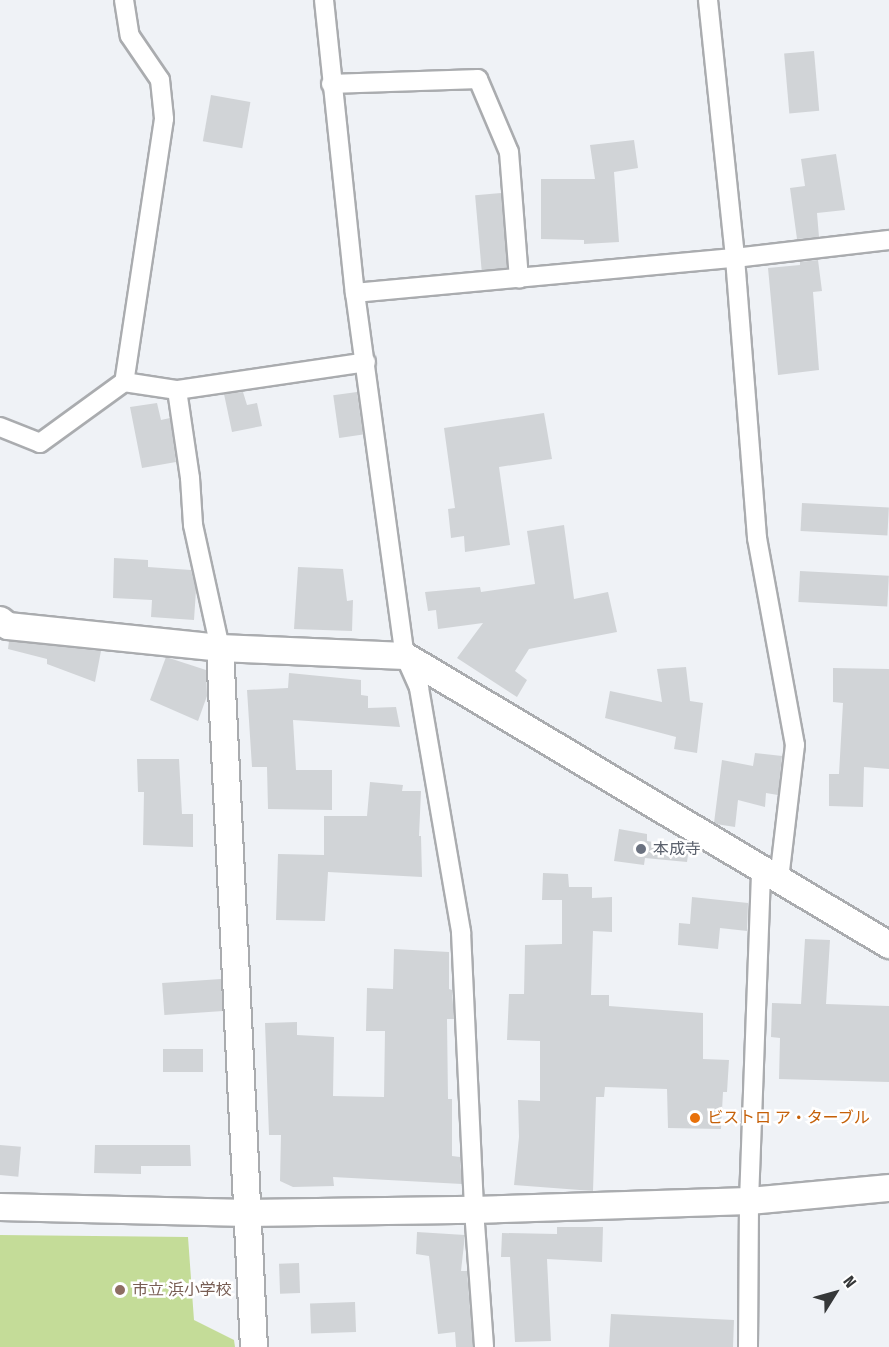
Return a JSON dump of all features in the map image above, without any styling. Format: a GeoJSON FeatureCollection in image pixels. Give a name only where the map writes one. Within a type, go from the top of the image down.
{"type":"FeatureCollection","features":[{"type":"Feature","properties":{"kind":"street"},"geometry":{"type":"LineString","coordinates":[[124,0],[130,36],[160,80],[164,119],[124,382]]}},
{"type":"Feature","properties":{"kind":"street"},"geometry":{"type":"LineString","coordinates":[[324,0],[354,292],[366,362],[405,656],[419,688],[461,932],[474,1210],[484,1347]]}},
{"type":"Feature","properties":{"kind":"street"},"geometry":{"type":"LineString","coordinates":[[708,0],[735,258],[757,538],[795,746],[770,873],[749,1201],[748,1347]]}},
{"type":"Feature","properties":{"kind":"street"},"geometry":{"type":"LineString","coordinates":[[331,84],[478,79],[509,152],[519,279]]}},
{"type":"Feature","properties":{"kind":"street"},"geometry":{"type":"LineString","coordinates":[[354,292],[519,279],[889,240]]}},
{"type":"Feature","properties":{"kind":"street"},"geometry":{"type":"LineString","coordinates":[[0,428],[40,443],[124,382],[177,390],[366,362]]}},
{"type":"Feature","properties":{"kind":"street"},"geometry":{"type":"LineString","coordinates":[[177,390],[190,478],[192,525],[220,648],[254,1347]]}},
{"type":"Feature","properties":{"kind":"street"},"geometry":{"type":"LineString","coordinates":[[0,620],[8,626],[220,648],[405,656],[889,945]]}},
{"type":"Feature","properties":{"kind":"street"},"geometry":{"type":"LineString","coordinates":[[0,1207],[247,1213],[474,1210],[749,1201],[889,1188]]}},
{"type":"Feature","properties":{"kind":"green space","name":"市立 浜小学校"},"geometry":{"type":"Polygon","coordinates":[[[0,1235],[188,1237],[194,1320],[234,1340],[235,1347],[0,1347],[0,1235]]]}},
{"type":"Feature","properties":{"kind":"building"},"geometry":{"type":"Polygon","coordinates":[[[814,51],[819,111],[789,113],[784,54],[814,51]]]}},
{"type":"Feature","properties":{"kind":"building"},"geometry":{"type":"Polygon","coordinates":[[[211,95],[250,102],[242,148],[203,141],[211,95]]]}},
{"type":"Feature","properties":{"kind":"building"},"geometry":{"type":"Polygon","coordinates":[[[634,140],[638,168],[614,172],[619,242],[584,244],[584,240],[541,239],[541,179],[595,179],[590,145],[634,140]]]}},
{"type":"Feature","properties":{"kind":"building"},"geometry":{"type":"Polygon","coordinates":[[[836,154],[845,210],[817,213],[819,237],[797,239],[790,188],[805,186],[801,159],[836,154]]]}},
{"type":"Feature","properties":{"kind":"building"},"geometry":{"type":"Polygon","coordinates":[[[501,193],[508,268],[482,270],[475,195],[501,193]]]}},
{"type":"Feature","properties":{"kind":"building"},"geometry":{"type":"Polygon","coordinates":[[[818,260],[822,291],[813,292],[819,370],[778,375],[768,268],[800,265],[800,262],[818,260]]]}},
{"type":"Feature","properties":{"kind":"building"},"geometry":{"type":"Polygon","coordinates":[[[243,392],[247,405],[257,403],[262,426],[232,432],[224,394],[243,392]]]}},
{"type":"Feature","properties":{"kind":"building"},"geometry":{"type":"Polygon","coordinates":[[[357,392],[363,435],[339,438],[333,395],[357,392]]]}},
{"type":"Feature","properties":{"kind":"building"},"geometry":{"type":"Polygon","coordinates":[[[157,403],[161,420],[170,418],[176,462],[142,468],[130,407],[157,403]]]}},
{"type":"Feature","properties":{"kind":"building"},"geometry":{"type":"Polygon","coordinates":[[[544,413],[552,459],[499,467],[510,545],[465,552],[464,536],[451,538],[448,509],[455,508],[444,428],[544,413]]]}},
{"type":"Feature","properties":{"kind":"building"},"geometry":{"type":"Polygon","coordinates":[[[802,503],[889,508],[887,536],[801,531],[802,503]]]}},
{"type":"Feature","properties":{"kind":"building"},"geometry":{"type":"Polygon","coordinates":[[[564,525],[574,599],[608,592],[617,632],[529,649],[515,671],[527,680],[517,697],[457,658],[483,623],[438,629],[436,610],[428,611],[425,592],[480,587],[481,592],[535,584],[527,531],[564,525]]]}},
{"type":"Feature","properties":{"kind":"building"},"geometry":{"type":"Polygon","coordinates":[[[114,558],[148,560],[148,567],[191,570],[196,590],[194,620],[151,617],[152,600],[113,598],[114,558]]]}},
{"type":"Feature","properties":{"kind":"building"},"geometry":{"type":"Polygon","coordinates":[[[298,567],[343,569],[347,601],[353,600],[352,631],[294,629],[298,567]]]}},
{"type":"Feature","properties":{"kind":"building"},"geometry":{"type":"Polygon","coordinates":[[[800,571],[889,576],[887,607],[798,602],[800,571]]]}},
{"type":"Feature","properties":{"kind":"building"},"geometry":{"type":"Polygon","coordinates":[[[9,641],[101,651],[95,682],[47,664],[47,659],[8,649],[9,641]]]}},
{"type":"Feature","properties":{"kind":"building"},"geometry":{"type":"Polygon","coordinates":[[[166,657],[206,670],[207,696],[198,721],[150,700],[166,657]]]}},
{"type":"Feature","properties":{"kind":"building"},"geometry":{"type":"Polygon","coordinates":[[[686,667],[690,701],[703,703],[697,753],[674,749],[676,737],[605,718],[610,691],[662,702],[657,669],[686,667]]]}},
{"type":"Feature","properties":{"kind":"building"},"geometry":{"type":"Polygon","coordinates":[[[833,668],[889,669],[889,769],[864,767],[863,807],[829,806],[829,774],[839,774],[843,703],[833,702],[833,668]]]}},
{"type":"Feature","properties":{"kind":"building"},"geometry":{"type":"Polygon","coordinates":[[[289,673],[361,680],[361,695],[368,696],[368,708],[396,707],[400,727],[293,720],[296,770],[332,770],[332,810],[268,809],[267,767],[252,767],[247,690],[288,688],[289,673]]]}},
{"type":"Feature","properties":{"kind":"building"},"geometry":{"type":"Polygon","coordinates":[[[755,753],[782,756],[778,795],[766,793],[765,807],[738,800],[735,827],[714,823],[722,760],[753,766],[755,753]]]}},
{"type":"Feature","properties":{"kind":"building"},"geometry":{"type":"Polygon","coordinates":[[[137,759],[179,759],[182,814],[193,814],[193,847],[143,845],[144,792],[138,792],[137,759]]]}},
{"type":"Feature","properties":{"kind":"building"},"geometry":{"type":"Polygon","coordinates":[[[370,782],[403,785],[402,791],[421,791],[419,836],[421,836],[422,877],[328,872],[325,921],[276,920],[278,854],[324,855],[324,816],[367,816],[370,782]]]}},
{"type":"Feature","properties":{"kind":"building","name":"本成寺"},"geometry":{"type":"Polygon","coordinates":[[[619,829],[647,834],[647,841],[689,848],[687,862],[645,858],[644,865],[614,861],[619,829]]]}},
{"type":"Feature","properties":{"kind":"building"},"geometry":{"type":"Polygon","coordinates":[[[543,873],[568,874],[569,887],[592,887],[592,898],[612,897],[612,932],[593,931],[591,995],[609,995],[609,1006],[703,1013],[703,1059],[729,1060],[727,1092],[723,1092],[721,1129],[668,1128],[667,1089],[605,1087],[604,1097],[596,1097],[593,1191],[514,1185],[519,1137],[518,1100],[540,1101],[540,1041],[507,1040],[509,994],[524,994],[525,945],[562,944],[562,900],[542,900],[543,873]]]}},
{"type":"Feature","properties":{"kind":"building"},"geometry":{"type":"Polygon","coordinates":[[[692,897],[748,903],[747,931],[720,928],[718,949],[678,945],[679,923],[690,924],[692,897]]]}},
{"type":"Feature","properties":{"kind":"building"},"geometry":{"type":"Polygon","coordinates":[[[805,939],[830,940],[826,1004],[889,1006],[889,1082],[779,1079],[780,1038],[771,1037],[772,1003],[801,1004],[805,939]]]}},
{"type":"Feature","properties":{"kind":"building"},"geometry":{"type":"Polygon","coordinates":[[[394,949],[449,952],[449,989],[452,990],[454,1019],[447,1019],[448,1099],[452,1099],[452,1156],[460,1157],[462,1184],[333,1177],[334,1186],[293,1187],[280,1181],[281,1135],[269,1135],[265,1023],[297,1022],[297,1035],[334,1037],[333,1096],[384,1097],[385,1031],[366,1031],[367,988],[393,989],[394,949]]]}},
{"type":"Feature","properties":{"kind":"building"},"geometry":{"type":"Polygon","coordinates":[[[221,979],[223,1011],[164,1015],[162,983],[221,979]]]}},
{"type":"Feature","properties":{"kind":"building"},"geometry":{"type":"Polygon","coordinates":[[[163,1049],[203,1049],[203,1072],[163,1072],[163,1049]]]}},
{"type":"Feature","properties":{"kind":"building"},"geometry":{"type":"Polygon","coordinates":[[[0,1145],[21,1147],[18,1177],[0,1175],[0,1145]]]}},
{"type":"Feature","properties":{"kind":"building"},"geometry":{"type":"Polygon","coordinates":[[[95,1145],[190,1145],[191,1166],[141,1166],[141,1174],[94,1173],[95,1145]]]}},
{"type":"Feature","properties":{"kind":"building"},"geometry":{"type":"Polygon","coordinates":[[[557,1227],[603,1227],[602,1262],[547,1259],[551,1341],[515,1342],[510,1257],[501,1257],[502,1233],[557,1234],[557,1227]]]}},
{"type":"Feature","properties":{"kind":"building"},"geometry":{"type":"Polygon","coordinates":[[[417,1232],[465,1235],[461,1271],[467,1271],[473,1347],[456,1347],[455,1332],[438,1334],[429,1256],[416,1254],[417,1232]]]}},
{"type":"Feature","properties":{"kind":"building"},"geometry":{"type":"Polygon","coordinates":[[[299,1263],[300,1293],[280,1294],[279,1264],[299,1263]]]}},
{"type":"Feature","properties":{"kind":"building"},"geometry":{"type":"Polygon","coordinates":[[[355,1302],[356,1332],[311,1334],[310,1304],[355,1302]]]}},
{"type":"Feature","properties":{"kind":"building"},"geometry":{"type":"Polygon","coordinates":[[[611,1314],[734,1320],[733,1347],[609,1347],[611,1314]]]}},
{"type":"Feature","properties":{"kind":"place","name":"本成寺"},"geometry":{"type":"Point","coordinates":[641,849]}},
{"type":"Feature","properties":{"kind":"place","name":"ビストロ ア・ターブル"},"geometry":{"type":"Point","coordinates":[695,1118]}},
{"type":"Feature","properties":{"kind":"place","name":"市立 浜小学校"},"geometry":{"type":"Point","coordinates":[120,1290]}}]}
